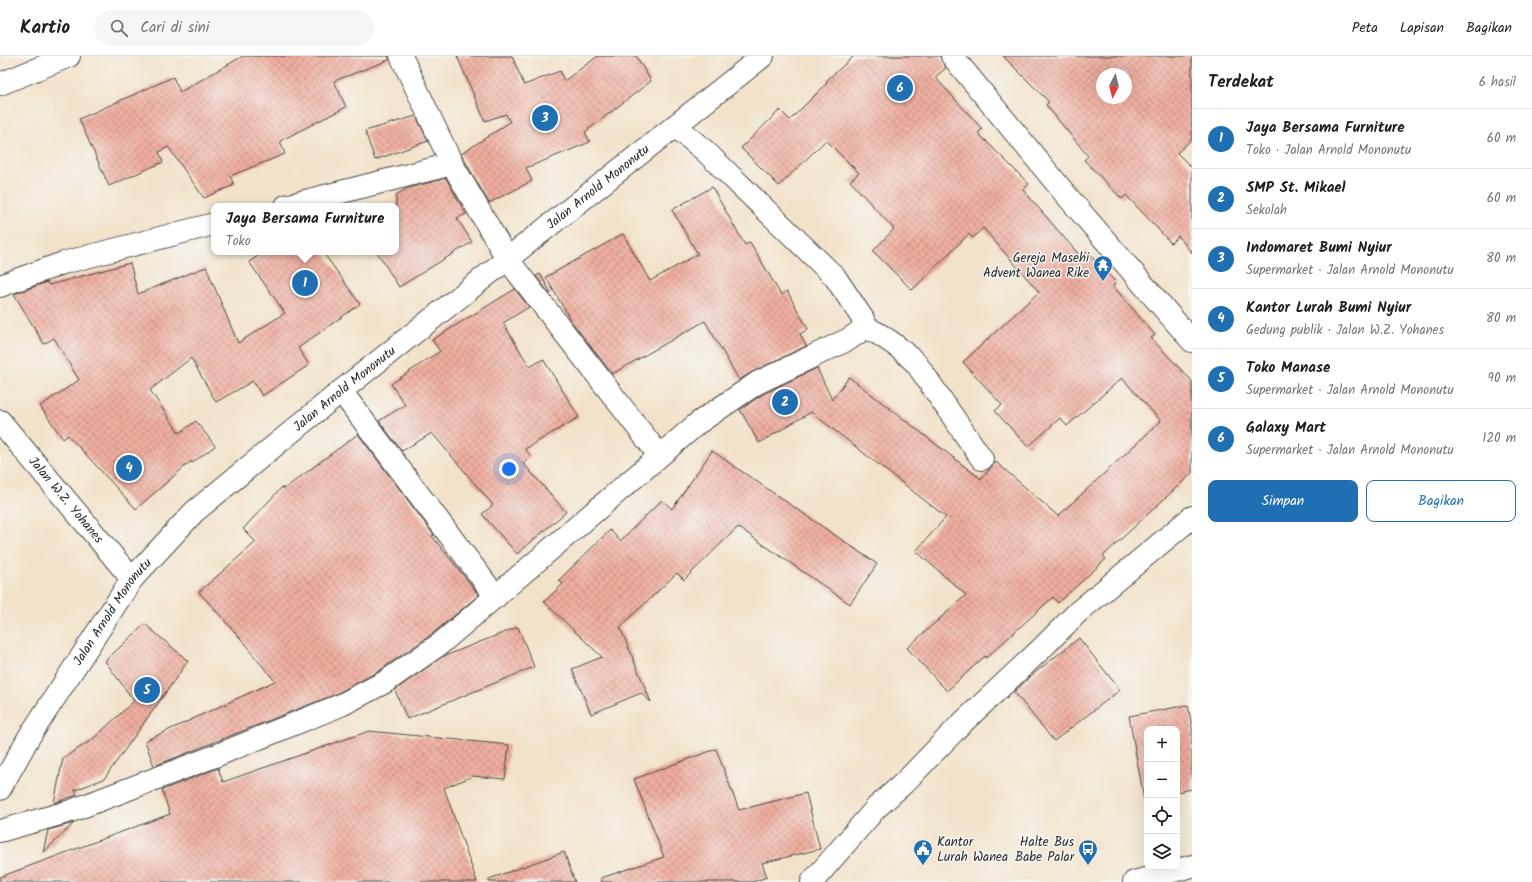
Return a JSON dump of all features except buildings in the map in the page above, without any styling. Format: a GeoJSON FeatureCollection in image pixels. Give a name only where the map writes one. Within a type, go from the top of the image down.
{"type":"FeatureCollection","features":[{"type":"Feature","properties":{"kind":"street"},"geometry":{"type":"LineString","coordinates":[[0,84],[69,56]]}},
{"type":"Feature","properties":{"kind":"street"},"geometry":{"type":"LineString","coordinates":[[401,56],[452,164],[508,260],[659,455]]}},
{"type":"Feature","properties":{"kind":"street","name":"Jalan Arnold Mononutu"},"geometry":{"type":"LineString","coordinates":[[0,790],[29,737],[132,579],[194,512],[341,391],[508,260],[762,56]]}},
{"type":"Feature","properties":{"kind":"street"},"geometry":{"type":"LineString","coordinates":[[952,56],[1067,196],[1192,341]]}},
{"type":"Feature","properties":{"kind":"street"},"geometry":{"type":"LineString","coordinates":[[0,831],[71,811],[215,756],[341,705],[385,682],[440,644],[698,423],[757,383],[849,339],[858,333],[864,326],[863,319],[835,277],[705,151],[675,126]]}},
{"type":"Feature","properties":{"kind":"street"},"geometry":{"type":"LineString","coordinates":[[298,203],[452,164]]}},
{"type":"Feature","properties":{"kind":"street"},"geometry":{"type":"LineString","coordinates":[[0,286],[63,263],[211,225]]}},
{"type":"Feature","properties":{"kind":"street"},"geometry":{"type":"LineString","coordinates":[[864,326],[888,339],[903,350],[916,363],[982,459]]}},
{"type":"Feature","properties":{"kind":"street"},"geometry":{"type":"LineString","coordinates":[[341,391],[496,597]]}},
{"type":"Feature","properties":{"kind":"street","name":"Jalan W.Z. Yohanes"},"geometry":{"type":"LineString","coordinates":[[0,421],[132,579]]}},
{"type":"Feature","properties":{"kind":"street"},"geometry":{"type":"LineString","coordinates":[[812,882],[877,807],[905,782],[959,726],[1078,612],[1192,517]]}},
{"type":"Feature","properties":{"kind":"street"},"geometry":{"type":"LineString","coordinates":[[1134,882],[1192,866]]}},
{"type":"Feature","properties":{"kind":"place","name":"Galaxy Mart"},"geometry":{"type":"Point","coordinates":[900,88]}},
{"type":"Feature","properties":{"kind":"place","name":"Indomaret Bumi Nyiur"},"geometry":{"type":"Point","coordinates":[545,118]}},
{"type":"Feature","properties":{"kind":"place","name":"Gereja Masehi Advent Wanea Rike"},"geometry":{"type":"Point","coordinates":[1103,282]}},
{"type":"Feature","properties":{"kind":"place","name":"Jaya Bersama Furniture"},"geometry":{"type":"Point","coordinates":[305,283]}},
{"type":"Feature","properties":{"kind":"place","name":"SMP St. Mikael"},"geometry":{"type":"Point","coordinates":[785,402]}},
{"type":"Feature","properties":{"kind":"place","name":"Kantor Lurah Bumi Nyiur"},"geometry":{"type":"Point","coordinates":[129,468]}},
{"type":"Feature","properties":{"kind":"place","name":"Toko Manase"},"geometry":{"type":"Point","coordinates":[147,690]}},
{"type":"Feature","properties":{"kind":"place","name":"Kantor Lurah Wanea"},"geometry":{"type":"Point","coordinates":[923,866]}},
{"type":"Feature","properties":{"kind":"place","name":"Halte Bus Babe Palar"},"geometry":{"type":"Point","coordinates":[1088,866]}}]}
